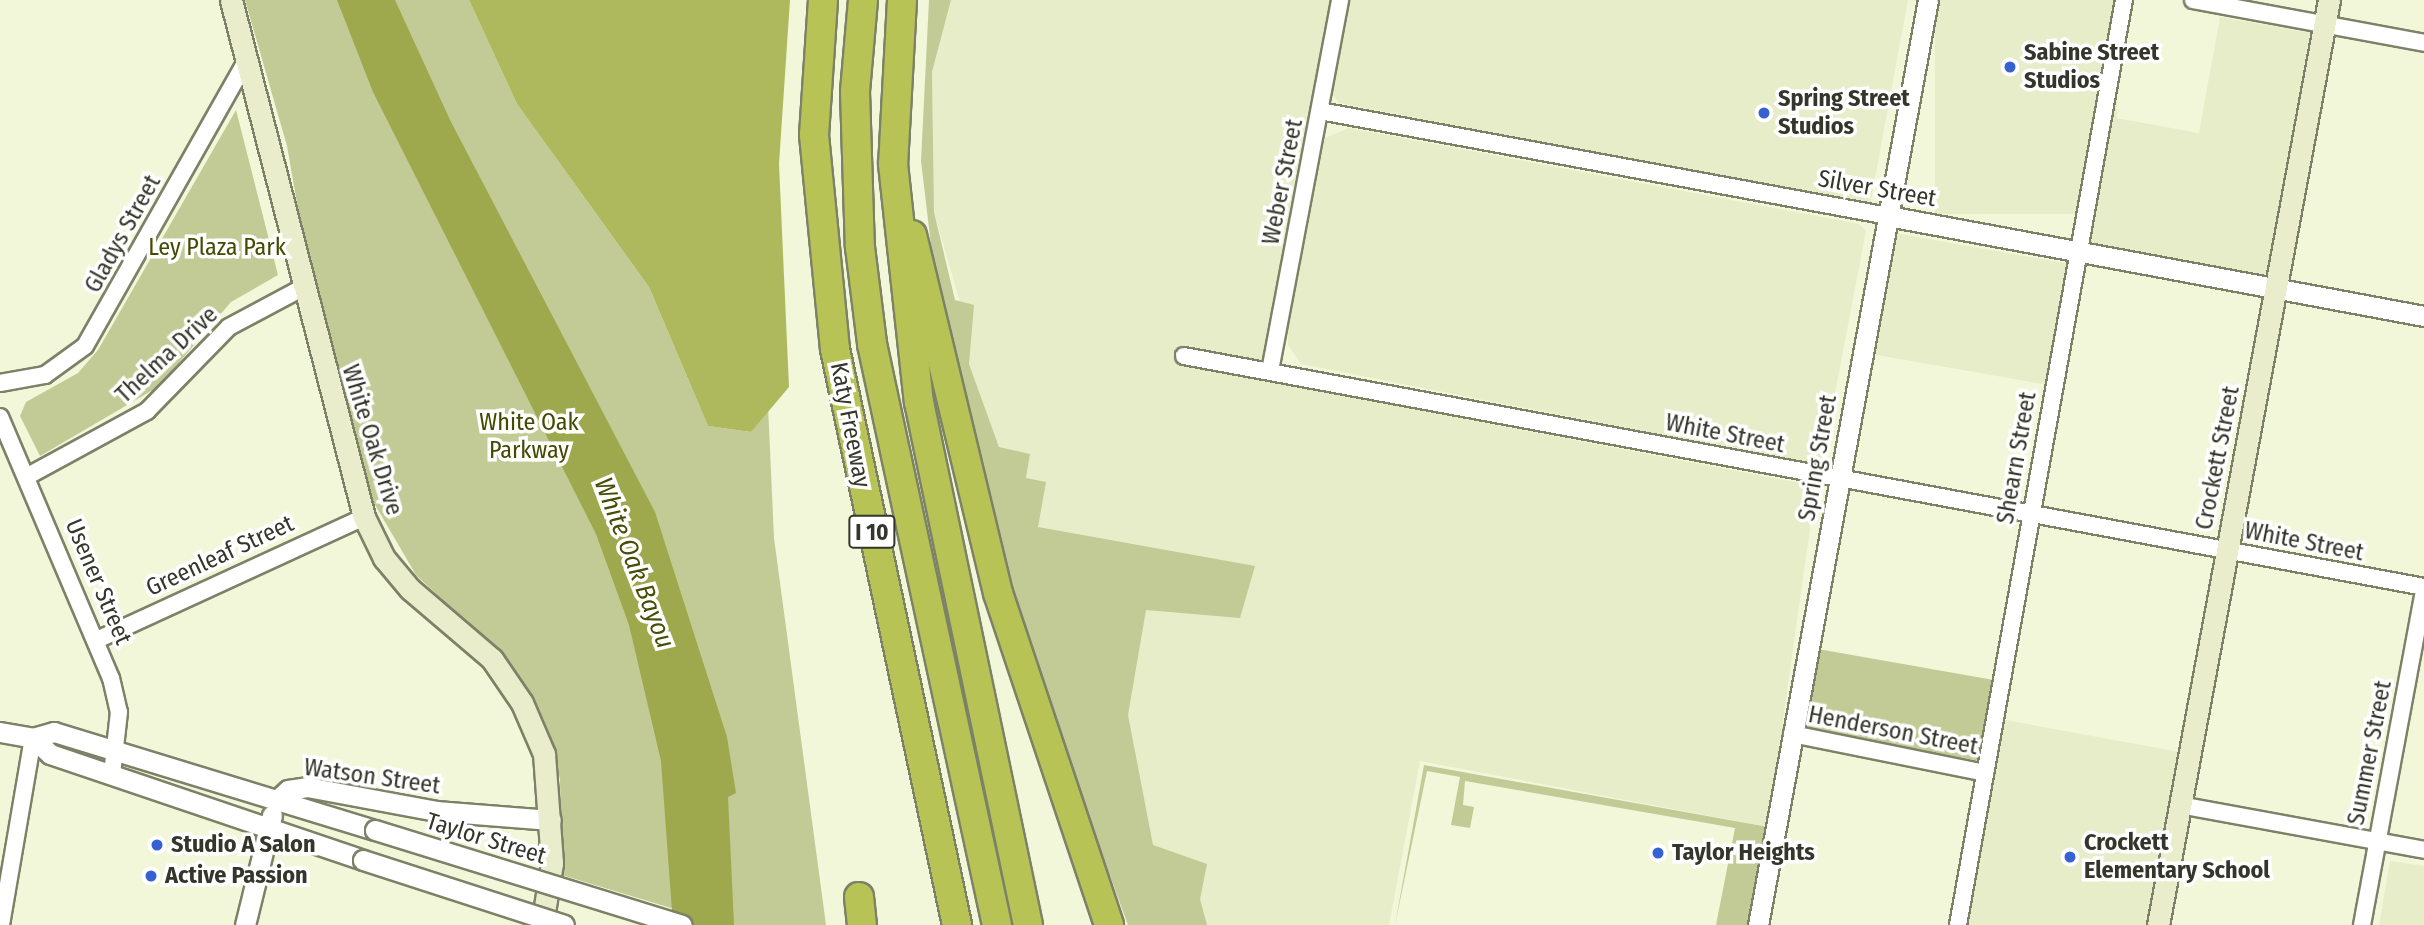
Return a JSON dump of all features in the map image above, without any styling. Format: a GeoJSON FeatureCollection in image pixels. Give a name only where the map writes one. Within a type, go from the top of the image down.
{"type":"FeatureCollection","features":[{"type":"Feature","properties":{"kind":"highway","name":"Katy Freeway"},"geometry":{"type":"LineString","coordinates":[[823,0],[814,135],[835,349],[957,925]]}},
{"type":"Feature","properties":{"kind":"highway"},"geometry":{"type":"LineString","coordinates":[[863,0],[855,92],[860,247],[872,344],[997,925]]}},
{"type":"Feature","properties":{"kind":"highway"},"geometry":{"type":"LineString","coordinates":[[902,0],[896,197],[919,402],[1028,925]]}},
{"type":"Feature","properties":{"kind":"highway"},"geometry":{"type":"LineString","coordinates":[[896,197],[920,253],[998,593],[1109,925]]}},
{"type":"Feature","properties":{"kind":"highway"},"geometry":{"type":"LineString","coordinates":[[859,897],[862,925]]}},
{"type":"Feature","properties":{"kind":"main road","name":"White Oak Drive"},"geometry":{"type":"LineString","coordinates":[[231,0],[302,288],[364,517],[402,579],[492,659],[522,703],[544,754],[551,820],[542,925]]}},
{"type":"Feature","properties":{"kind":"main road","name":"Crockett Street"},"geometry":{"type":"LineString","coordinates":[[2158,925],[2329,0]]}},
{"type":"Feature","properties":{"kind":"street","name":"Weber Street"},"geometry":{"type":"LineString","coordinates":[[1270,372],[1340,0]]}},
{"type":"Feature","properties":{"kind":"street","name":"Spring Street"},"geometry":{"type":"LineString","coordinates":[[1758,925],[1928,0]]}},
{"type":"Feature","properties":{"kind":"street","name":"Shearn Street"},"geometry":{"type":"LineString","coordinates":[[1958,925],[2124,0]]}},
{"type":"Feature","properties":{"kind":"street"},"geometry":{"type":"LineString","coordinates":[[2193,0],[2424,43]]}},
{"type":"Feature","properties":{"kind":"street","name":"Gladys Street"},"geometry":{"type":"LineString","coordinates":[[0,383],[45,375],[85,346],[247,60]]}},
{"type":"Feature","properties":{"kind":"street","name":"Silver Street"},"geometry":{"type":"LineString","coordinates":[[1320,111],[2424,316]]}},
{"type":"Feature","properties":{"kind":"street","name":"Thelma Drive"},"geometry":{"type":"LineString","coordinates":[[26,477],[148,411],[229,327],[302,288]]}},
{"type":"Feature","properties":{"kind":"street","name":"White Street"},"geometry":{"type":"LineString","coordinates":[[1184,356],[2424,588]]}},
{"type":"Feature","properties":{"kind":"street","name":"Usener Street"},"geometry":{"type":"LineString","coordinates":[[0,417],[97,640],[119,712],[118,750],[112,774]]}},
{"type":"Feature","properties":{"kind":"street","name":"Greenleaf Street"},"geometry":{"type":"LineString","coordinates":[[97,640],[364,517]]}},
{"type":"Feature","properties":{"kind":"street","name":"Summer Street"},"geometry":{"type":"LineString","coordinates":[[2362,925],[2424,588]]}},
{"type":"Feature","properties":{"kind":"street","name":"Watson Street"},"geometry":{"type":"LineString","coordinates":[[0,732],[33,738],[54,732],[276,801],[288,790],[307,787],[436,811],[551,820]]}},
{"type":"Feature","properties":{"kind":"street","name":"Henderson Street"},"geometry":{"type":"LineString","coordinates":[[1792,734],[1985,773]]}},
{"type":"Feature","properties":{"kind":"street"},"geometry":{"type":"LineString","coordinates":[[1,925],[33,738]]}},
{"type":"Feature","properties":{"kind":"street","name":"Watson Street"},"geometry":{"type":"LineString","coordinates":[[33,738],[50,754],[269,826]]}},
{"type":"Feature","properties":{"kind":"street"},"geometry":{"type":"LineString","coordinates":[[245,925],[276,801]]}},
{"type":"Feature","properties":{"kind":"street","name":"Taylor Street"},"geometry":{"type":"LineString","coordinates":[[276,801],[682,925]]}},
{"type":"Feature","properties":{"kind":"street"},"geometry":{"type":"LineString","coordinates":[[2180,805],[2424,850]]}},
{"type":"Feature","properties":{"kind":"street"},"geometry":{"type":"LineString","coordinates":[[269,826],[363,860],[564,925]]}},
{"type":"Feature","properties":{"kind":"shaded area"},"geometry":{"type":"Polygon","coordinates":[[[469,0],[790,0],[779,164],[789,387],[751,432],[708,426],[649,287],[517,104],[469,0]]]}},
{"type":"Feature","properties":{"kind":"shaded area"},"geometry":{"type":"Polygon","coordinates":[[[951,0],[1331,0],[1259,380],[1816,486],[1768,827],[1420,761],[1389,925],[1142,925],[1026,478],[1030,454],[999,447],[969,364],[970,337],[934,212],[932,72],[951,0]]]}},
{"type":"Feature","properties":{"kind":"shaded area"},"geometry":{"type":"Polygon","coordinates":[[[1349,0],[1908,0],[1870,205],[1339,103],[1331,92],[1349,0]]]}},
{"type":"Feature","properties":{"kind":"shaded area","name":"Sabine Street Studios"},"geometry":{"type":"Polygon","coordinates":[[[1935,0],[2117,0],[2117,214],[1935,214],[1935,0]]]}},
{"type":"Feature","properties":{"kind":"shaded area"},"geometry":{"type":"Polygon","coordinates":[[[2220,17],[2310,33],[2266,278],[2087,246],[2110,117],[2199,133],[2220,17]]]}},
{"type":"Feature","properties":{"kind":"shaded area"},"geometry":{"type":"Polygon","coordinates":[[[1349,128],[1859,224],[1866,231],[1821,466],[1301,364],[1288,345],[1288,329],[1325,138],[1349,128]]]}},
{"type":"Feature","properties":{"kind":"shaded area"},"geometry":{"type":"Polygon","coordinates":[[[1894,233],[2068,264],[2047,385],[1873,354],[1894,233]]]}},
{"type":"Feature","properties":{"kind":"shaded area","name":"Crockett Elementary School"},"geometry":{"type":"Polygon","coordinates":[[[2000,719],[2185,753],[2154,925],[1960,925],[2000,719]]]}},
{"type":"Feature","properties":{"kind":"shaded area"},"geometry":{"type":"Polygon","coordinates":[[[2390,861],[2424,866],[2424,925],[2379,925],[2390,861]]]}},
{"type":"Feature","properties":{"kind":"green space","name":"White Oak Parkway"},"geometry":{"type":"Polygon","coordinates":[[[245,0],[469,0],[517,104],[649,287],[708,426],[751,432],[768,406],[774,538],[826,925],[727,925],[562,875],[560,779],[544,720],[501,655],[416,575],[367,491],[304,243],[287,146],[245,0]]]}},
{"type":"Feature","properties":{"kind":"green space"},"geometry":{"type":"Polygon","coordinates":[[[929,0],[951,0],[932,72],[934,212],[955,300],[974,305],[969,364],[999,447],[1030,454],[1026,478],[1046,482],[1038,527],[1255,566],[1240,618],[1146,610],[1128,715],[1153,845],[1207,864],[1200,899],[1207,925],[1128,925],[1012,607],[934,270],[921,161],[929,0]]]}},
{"type":"Feature","properties":{"kind":"green space","name":"Ley Plaza Park"},"geometry":{"type":"Polygon","coordinates":[[[236,110],[278,275],[231,302],[158,387],[40,456],[20,416],[26,402],[78,373],[98,350],[236,110]]]}},
{"type":"Feature","properties":{"kind":"green space"},"geometry":{"type":"Polygon","coordinates":[[[1818,649],[1992,680],[1978,760],[1804,730],[1818,649]]]}},
{"type":"Feature","properties":{"kind":"green space"},"geometry":{"type":"Polygon","coordinates":[[[1424,765],[1768,827],[1751,925],[1716,925],[1735,828],[1465,781],[1463,805],[1474,807],[1470,828],[1451,825],[1460,777],[1427,771],[1395,925],[1424,765]]]}},
{"type":"Feature","properties":{"kind":"water","name":"White Oak Bayou"},"geometry":{"type":"Polygon","coordinates":[[[337,0],[395,0],[451,122],[655,512],[727,737],[736,793],[728,797],[734,925],[673,925],[661,761],[629,625],[596,534],[373,92],[337,0]]]}},
{"type":"Feature","properties":{"kind":"place","name":"Sabine Street Studios"},"geometry":{"type":"Point","coordinates":[2010,67]}},
{"type":"Feature","properties":{"kind":"place","name":"Spring Street Studios"},"geometry":{"type":"Point","coordinates":[1764,113]}},
{"type":"Feature","properties":{"kind":"place","name":"Studio A Salon"},"geometry":{"type":"Point","coordinates":[157,845]}},
{"type":"Feature","properties":{"kind":"place","name":"Taylor Heights"},"geometry":{"type":"Point","coordinates":[1658,853]}},
{"type":"Feature","properties":{"kind":"place","name":"Crockett Elementary School"},"geometry":{"type":"Point","coordinates":[2070,857]}},
{"type":"Feature","properties":{"kind":"place","name":"Active Passion"},"geometry":{"type":"Point","coordinates":[151,876]}}]}
